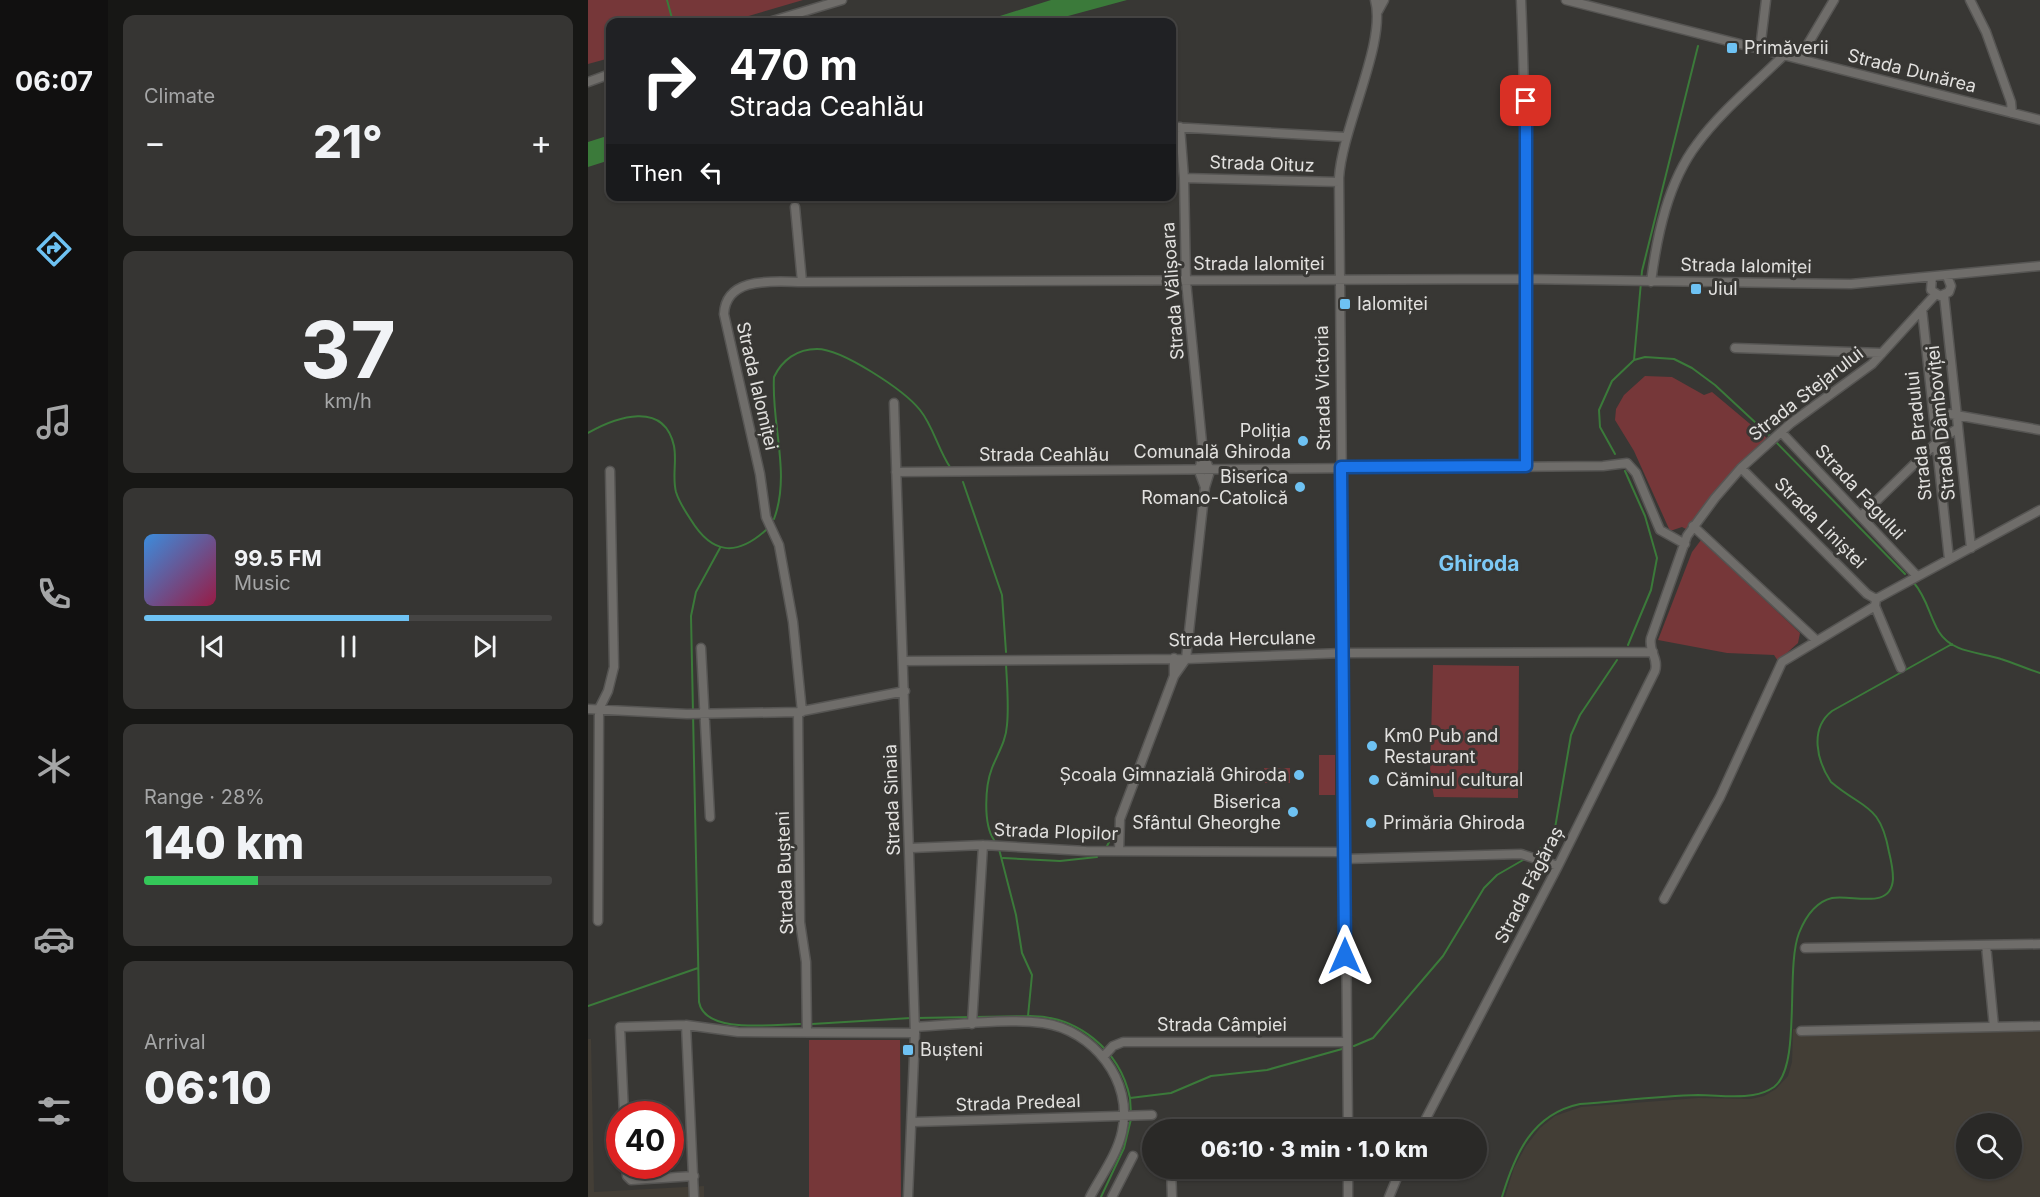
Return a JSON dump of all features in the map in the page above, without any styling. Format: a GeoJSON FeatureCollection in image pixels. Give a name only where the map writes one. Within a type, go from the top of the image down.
{"type":"FeatureCollection","features":[{"type":"Feature","properties":{"kind":"street"},"geometry":{"type":"LineString","coordinates":[[782,18],[842,0]]}},
{"type":"Feature","properties":{"kind":"street","name":"Strada Victoria"},"geometry":{"type":"LineString","coordinates":[[1375,0],[1378,11]]}},
{"type":"Feature","properties":{"kind":"street","name":"Strada Victoria"},"geometry":{"type":"LineString","coordinates":[[1348,1119],[1339,182],[1345,137],[1374,41],[1378,11],[1383,0]]}},
{"type":"Feature","properties":{"kind":"street"},"geometry":{"type":"LineString","coordinates":[[1521,0],[1526,101],[1524,279],[1526,466]]}},
{"type":"Feature","properties":{"kind":"street","name":"Strada Dunărea"},"geometry":{"type":"LineString","coordinates":[[1566,0],[2040,120]]}},
{"type":"Feature","properties":{"kind":"street"},"geometry":{"type":"LineString","coordinates":[[1760,49],[1766,0]]}},
{"type":"Feature","properties":{"kind":"street"},"geometry":{"type":"LineString","coordinates":[[1799,59],[1834,0]]}},
{"type":"Feature","properties":{"kind":"street"},"geometry":{"type":"LineString","coordinates":[[1970,0],[1986,32],[2011,102],[2012,113]]}},
{"type":"Feature","properties":{"kind":"street"},"geometry":{"type":"LineString","coordinates":[[1644,282],[1663,220],[1688,157],[1707,131],[1784,55]]}},
{"type":"Feature","properties":{"kind":"street"},"geometry":{"type":"LineString","coordinates":[[588,82],[606,75]]}},
{"type":"Feature","properties":{"kind":"street","name":"Strada Vălișoara"},"geometry":{"type":"LineString","coordinates":[[1205,471],[1186,281],[1184,178],[1176,127],[1345,137]]}},
{"type":"Feature","properties":{"kind":"street","name":"Strada Oituz"},"geometry":{"type":"LineString","coordinates":[[1184,178],[1339,182]]}},
{"type":"Feature","properties":{"kind":"street"},"geometry":{"type":"LineString","coordinates":[[795,207],[802,282]]}},
{"type":"Feature","properties":{"kind":"street","name":"Strada Ialomiței"},"geometry":{"type":"LineString","coordinates":[[775,537],[766,517],[760,474],[724,307],[736,290],[747,285],[802,282],[1339,279],[1524,279],[1851,284],[2040,266]]}},
{"type":"Feature","properties":{"kind":"street"},"geometry":{"type":"LineString","coordinates":[[1932,278],[1930,290],[1940,295],[1952,286],[1947,276]]}},
{"type":"Feature","properties":{"kind":"street","name":"Strada Stejarului"},"geometry":{"type":"LineString","coordinates":[[1653,652],[1651,638],[1684,544],[1693,526],[1741,468],[1776,436],[1857,376],[1882,353],[1922,309],[1940,295]]}},
{"type":"Feature","properties":{"kind":"street","name":"Strada Dâmboviței"},"geometry":{"type":"LineString","coordinates":[[1940,295],[1957,414],[1971,548]]}},
{"type":"Feature","properties":{"kind":"street","name":"Strada Bradului"},"geometry":{"type":"LineString","coordinates":[[1922,309],[1949,559]]}},
{"type":"Feature","properties":{"kind":"street"},"geometry":{"type":"LineString","coordinates":[[1735,348],[1882,353]]}},
{"type":"Feature","properties":{"kind":"street","name":"Strada Sinaia"},"geometry":{"type":"LineString","coordinates":[[894,403],[911,848],[915,1024],[913,1122],[908,1197]]}},
{"type":"Feature","properties":{"kind":"street"},"geometry":{"type":"LineString","coordinates":[[1933,411],[2040,430]]}},
{"type":"Feature","properties":{"kind":"street"},"geometry":{"type":"LineString","coordinates":[[1861,516],[1936,443],[1958,428]]}},
{"type":"Feature","properties":{"kind":"street","name":"Strada Fagului"},"geometry":{"type":"LineString","coordinates":[[1776,436],[1861,516],[1916,575]]}},
{"type":"Feature","properties":{"kind":"street","name":"Strada Ceahlău"},"geometry":{"type":"LineString","coordinates":[[896,472],[1205,471],[1631,464],[1660,530],[1684,544]]}},
{"type":"Feature","properties":{"kind":"street","name":"Strada Liniștei"},"geometry":{"type":"LineString","coordinates":[[1741,468],[1875,603]]}},
{"type":"Feature","properties":{"kind":"street"},"geometry":{"type":"LineString","coordinates":[[598,921],[599,709],[608,691],[614,667],[610,471]]}},
{"type":"Feature","properties":{"kind":"street"},"geometry":{"type":"LineString","coordinates":[[1119,851],[1120,819],[1180,658],[1205,487],[1205,471]]}},
{"type":"Feature","properties":{"kind":"street"},"geometry":{"type":"LineString","coordinates":[[1664,898],[1720,797],[1778,668],[1791,654],[1916,575],[2040,510]]}},
{"type":"Feature","properties":{"kind":"street"},"geometry":{"type":"LineString","coordinates":[[1693,526],[1816,639]]}},
{"type":"Feature","properties":{"kind":"street","name":"Strada Bușteni"},"geometry":{"type":"LineString","coordinates":[[775,537],[780,545],[792,614],[800,712],[800,922],[806,962],[807,1032]]}},
{"type":"Feature","properties":{"kind":"street"},"geometry":{"type":"LineString","coordinates":[[1875,603],[1901,668]]}},
{"type":"Feature","properties":{"kind":"street"},"geometry":{"type":"LineString","coordinates":[[701,648],[710,817]]}},
{"type":"Feature","properties":{"kind":"street","name":"Strada Herculane"},"geometry":{"type":"LineString","coordinates":[[903,661],[1180,658],[1343,653],[1653,652]]}},
{"type":"Feature","properties":{"kind":"street","name":"Strada Făgăraș"},"geometry":{"type":"LineString","coordinates":[[1426,1119],[1558,866],[1655,670],[1657,661],[1653,652]]}},
{"type":"Feature","properties":{"kind":"street"},"geometry":{"type":"LineString","coordinates":[[588,709],[687,714],[800,712],[905,691]]}},
{"type":"Feature","properties":{"kind":"street"},"geometry":{"type":"LineString","coordinates":[[973,1019],[983,845]]}},
{"type":"Feature","properties":{"kind":"street","name":"Strada Plopilor"},"geometry":{"type":"LineString","coordinates":[[911,848],[983,845],[1119,851],[1344,856],[1521,854],[1558,866]]}},
{"type":"Feature","properties":{"kind":"street"},"geometry":{"type":"LineString","coordinates":[[1805,948],[2040,944]]}},
{"type":"Feature","properties":{"kind":"street"},"geometry":{"type":"LineString","coordinates":[[1986,945],[1994,1027]]}},
{"type":"Feature","properties":{"kind":"street"},"geometry":{"type":"LineString","coordinates":[[623,1101],[620,1027],[686,1025],[738,1032],[807,1032],[973,1019],[1052,1025],[1106,1053],[1129,1116],[1116,1148],[1090,1197]]}},
{"type":"Feature","properties":{"kind":"street"},"geometry":{"type":"LineString","coordinates":[[686,1025],[694,1197]]}},
{"type":"Feature","properties":{"kind":"street"},"geometry":{"type":"LineString","coordinates":[[1801,1031],[2040,1026]]}},
{"type":"Feature","properties":{"kind":"street","name":"Strada Câmpiei"},"geometry":{"type":"LineString","coordinates":[[1106,1053],[1123,1042],[1347,1042]]}},
{"type":"Feature","properties":{"kind":"street","name":"Strada Predeal"},"geometry":{"type":"LineString","coordinates":[[913,1122],[1152,1115]]}},
{"type":"Feature","properties":{"kind":"street"},"geometry":{"type":"LineString","coordinates":[[1112,1197],[1133,1156]]}},
{"type":"Feature","properties":{"kind":"street"},"geometry":{"type":"LineString","coordinates":[[684,1177],[694,1176]]}},
{"type":"Feature","properties":{"kind":"street"},"geometry":{"type":"LineString","coordinates":[[630,1179],[647,1179]]}},
{"type":"Feature","properties":{"kind":"street"},"geometry":{"type":"LineString","coordinates":[[1171,1179],[1172,1197]]}},
{"type":"Feature","properties":{"kind":"street"},"geometry":{"type":"LineString","coordinates":[[1348,1179],[1348,1197]]}},
{"type":"Feature","properties":{"kind":"street"},"geometry":{"type":"LineString","coordinates":[[1389,1197],[1396,1179]]}},
{"type":"Feature","properties":{"kind":"shaded area"},"geometry":{"type":"Polygon","coordinates":[[[588,0],[803,0],[742,18],[606,18],[606,59],[588,64],[588,0]]]}},
{"type":"Feature","properties":{"kind":"shaded area"},"geometry":{"type":"Polygon","coordinates":[[[1051,0],[1127,0],[1061,18],[994,18],[1051,0]]]}},
{"type":"Feature","properties":{"kind":"shaded area"},"geometry":{"type":"Polygon","coordinates":[[[606,136],[606,161],[588,167],[588,142],[606,136]]]}},
{"type":"Feature","properties":{"kind":"shaded area"},"geometry":{"type":"Polygon","coordinates":[[[1645,376],[1672,377],[1704,395],[1712,392],[1768,439],[1688,530],[1682,527],[1670,531],[1634,451],[1615,420],[1616,409],[1624,395],[1645,376]]]}},
{"type":"Feature","properties":{"kind":"shaded area"},"geometry":{"type":"Polygon","coordinates":[[[1701,540],[1800,633],[1798,643],[1778,661],[1774,655],[1727,653],[1658,640],[1692,552],[1701,540]]]}},
{"type":"Feature","properties":{"kind":"shaded area"},"geometry":{"type":"Polygon","coordinates":[[[1433,665],[1519,666],[1518,798],[1434,797],[1430,775],[1433,665]]]}},
{"type":"Feature","properties":{"kind":"shaded area"},"geometry":{"type":"Polygon","coordinates":[[[1319,755],[1335,755],[1335,795],[1319,795],[1319,755]]]}},
{"type":"Feature","properties":{"kind":"shaded area"},"geometry":{"type":"Polygon","coordinates":[[[1264,768],[1290,768],[1290,783],[1265,783],[1264,768]]]}},
{"type":"Feature","properties":{"kind":"shaded area"},"geometry":{"type":"Polygon","coordinates":[[[2040,1026],[2040,1197],[1505,1197],[1514,1168],[1526,1146],[1540,1128],[1555,1116],[1581,1107],[1698,1098],[1751,1099],[1764,1096],[1776,1089],[1788,1076],[1792,1062],[1793,1029],[2040,1026]]]}},
{"type":"Feature","properties":{"kind":"shaded area"},"geometry":{"type":"Polygon","coordinates":[[[588,1039],[591,1039],[594,1192],[704,1186],[704,1197],[588,1197],[588,1039]]]}},
{"type":"Feature","properties":{"kind":"shaded area"},"geometry":{"type":"Polygon","coordinates":[[[809,1040],[900,1040],[901,1197],[809,1197],[809,1040]]]}},
{"type":"Feature","properties":{"kind":"waterway"},"geometry":{"type":"LineString","coordinates":[[667,0],[672,18]]}},
{"type":"Feature","properties":{"kind":"waterway"},"geometry":{"type":"LineString","coordinates":[[1634,360],[1642,271],[1698,46]]}},
{"type":"Feature","properties":{"kind":"waterway"},"geometry":{"type":"LineString","coordinates":[[774,519],[781,484],[774,377],[781,365],[803,351],[817,349],[841,356],[872,372],[901,392],[925,416],[950,467]]}},
{"type":"Feature","properties":{"kind":"waterway"},"geometry":{"type":"LineString","coordinates":[[1615,454],[1600,427],[1599,410],[1612,381],[1634,360],[1645,357],[1674,359],[1692,368],[1715,385],[1771,437]]}},
{"type":"Feature","properties":{"kind":"waterway"},"geometry":{"type":"LineString","coordinates":[[588,433],[612,422],[638,416],[650,417],[660,422],[669,432],[674,446],[674,481],[677,496],[684,510],[707,540],[725,548],[735,548],[745,545],[766,530]]}},
{"type":"Feature","properties":{"kind":"waterway"},"geometry":{"type":"LineString","coordinates":[[1775,441],[1905,574]]}},
{"type":"Feature","properties":{"kind":"waterway"},"geometry":{"type":"LineString","coordinates":[[1625,471],[1645,516],[1657,558],[1651,590],[1628,645]]}},
{"type":"Feature","properties":{"kind":"waterway"},"geometry":{"type":"LineString","coordinates":[[963,482],[1002,595],[1006,652]]}},
{"type":"Feature","properties":{"kind":"waterway"},"geometry":{"type":"LineString","coordinates":[[720,548],[696,592],[691,616],[699,1002],[704,1012],[714,1019],[727,1023],[758,1026],[800,1024]]}},
{"type":"Feature","properties":{"kind":"waterway"},"geometry":{"type":"LineString","coordinates":[[1914,583],[1939,632],[1951,644],[2040,673]]}},
{"type":"Feature","properties":{"kind":"waterway"},"geometry":{"type":"LineString","coordinates":[[1502,1197],[1513,1166],[1528,1138],[1538,1126],[1563,1109],[1580,1104],[1669,1096],[1746,1096],[1767,1091],[1774,1087],[1783,1076],[1791,1039],[1795,949],[1804,922],[1811,911],[1826,900],[1840,897],[1869,899],[1885,895],[1891,889],[1893,879],[1881,824],[1869,809],[1831,782],[1826,774],[1819,755],[1820,727],[1832,711],[1952,644]]}},
{"type":"Feature","properties":{"kind":"waterway"},"geometry":{"type":"LineString","coordinates":[[1538,850],[1549,842],[1554,834],[1571,735],[1580,715],[1617,660]]}},
{"type":"Feature","properties":{"kind":"waterway"},"geometry":{"type":"LineString","coordinates":[[994,840],[988,825],[987,794],[992,768],[1006,731],[1008,717],[1006,664]]}},
{"type":"Feature","properties":{"kind":"waterway"},"geometry":{"type":"LineString","coordinates":[[1107,846],[1116,829]]}},
{"type":"Feature","properties":{"kind":"waterway"},"geometry":{"type":"LineString","coordinates":[[999,849],[1016,915],[1022,953],[1032,975],[1028,1016],[1046,1017],[1063,1022],[1094,1039],[1117,1065],[1130,1098],[1171,1093],[1211,1076],[1267,1070],[1342,1049]]}},
{"type":"Feature","properties":{"kind":"waterway"},"geometry":{"type":"LineString","coordinates":[[1003,858],[1060,861],[1097,857]]}},
{"type":"Feature","properties":{"kind":"waterway"},"geometry":{"type":"LineString","coordinates":[[1354,1046],[1373,1038],[1443,956],[1484,888],[1497,875],[1523,860]]}},
{"type":"Feature","properties":{"kind":"waterway"},"geometry":{"type":"LineString","coordinates":[[588,1006],[698,968]]}},
{"type":"Feature","properties":{"kind":"waterway"},"geometry":{"type":"LineString","coordinates":[[916,1018],[1028,1016]]}},
{"type":"Feature","properties":{"kind":"waterway"},"geometry":{"type":"LineString","coordinates":[[812,1024],[911,1018]]}},
{"type":"Feature","properties":{"kind":"waterway"},"geometry":{"type":"LineString","coordinates":[[1130,1098],[1131,1114]]}},
{"type":"Feature","properties":{"kind":"waterway"},"geometry":{"type":"LineString","coordinates":[[1101,1197],[1124,1148],[1131,1119]]}},
{"type":"Feature","properties":{"kind":"place","name":"Primăverii"},"geometry":{"type":"Point","coordinates":[1732,48]}},
{"type":"Feature","properties":{"kind":"place","name":"Jiul"},"geometry":{"type":"Point","coordinates":[1696,289]}},
{"type":"Feature","properties":{"kind":"place","name":"Ialomiței"},"geometry":{"type":"Point","coordinates":[1345,304]}},
{"type":"Feature","properties":{"kind":"place","name":"Poliția Comunală Ghiroda"},"geometry":{"type":"Point","coordinates":[1303,441]}},
{"type":"Feature","properties":{"kind":"place","name":"Biserica Romano-Catolică"},"geometry":{"type":"Point","coordinates":[1300,487]}},
{"type":"Feature","properties":{"kind":"place","name":"Km0 Pub and Restaurant"},"geometry":{"type":"Point","coordinates":[1372,746]}},
{"type":"Feature","properties":{"kind":"place","name":"Școala Gimnazială Ghiroda"},"geometry":{"type":"Point","coordinates":[1299,775]}},
{"type":"Feature","properties":{"kind":"place","name":"Căminul cultural"},"geometry":{"type":"Point","coordinates":[1374,780]}},
{"type":"Feature","properties":{"kind":"place","name":"Biserica Sfântul Gheorghe"},"geometry":{"type":"Point","coordinates":[1293,812]}},
{"type":"Feature","properties":{"kind":"place","name":"Primăria Ghiroda"},"geometry":{"type":"Point","coordinates":[1371,823]}},
{"type":"Feature","properties":{"kind":"place","name":"Bușteni"},"geometry":{"type":"Point","coordinates":[908,1050]}},
{"type":"Feature","properties":{"kind":"district","name":"Ghiroda"},"geometry":{"type":"Point","coordinates":[1479,564]}},
{"type":"Feature","properties":{"kind":"route"},"geometry":{"type":"LineString","coordinates":[[1345,956],[1341,467],[1526,466],[1524,279],[1526,101]]}}]}
